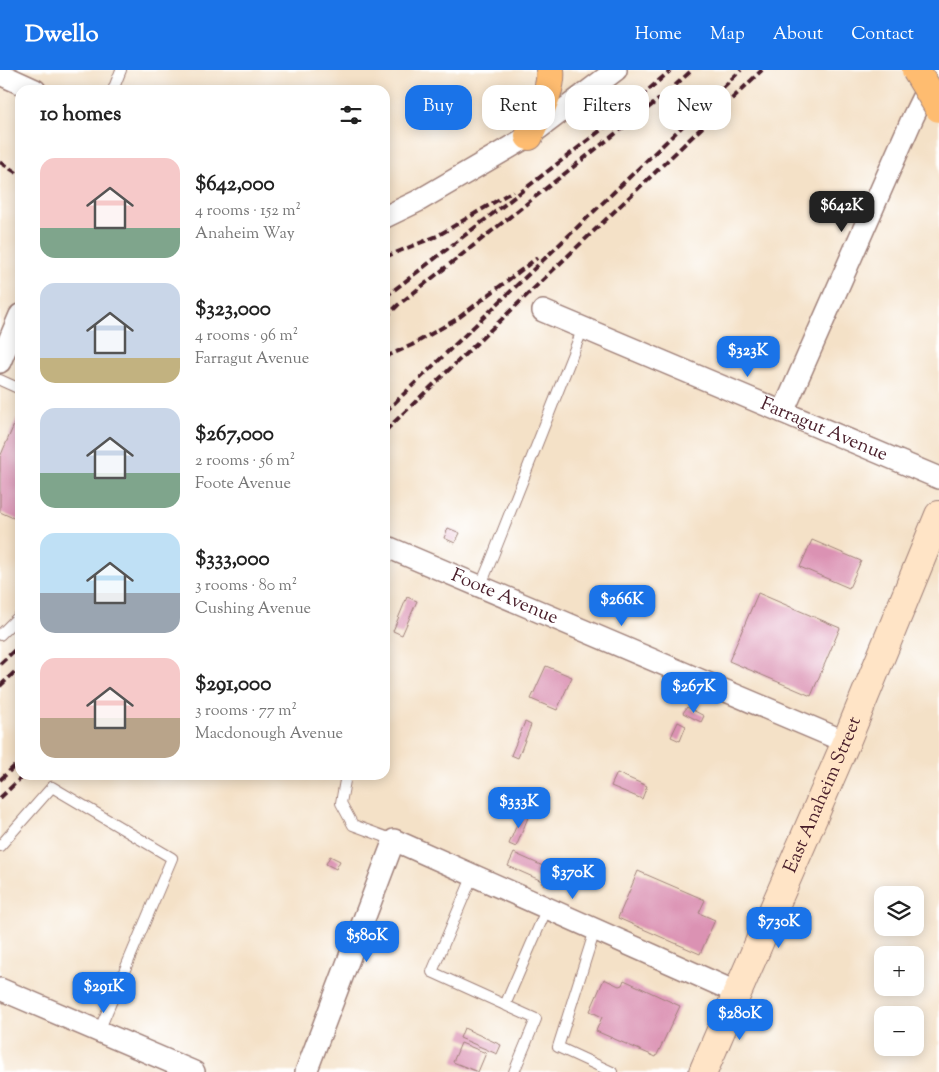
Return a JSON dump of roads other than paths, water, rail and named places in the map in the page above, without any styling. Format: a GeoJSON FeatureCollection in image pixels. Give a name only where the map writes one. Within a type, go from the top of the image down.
{"type":"FeatureCollection","features":[{"type":"Feature","properties":{"kind":"highway"},"geometry":{"type":"LineString","coordinates":[[528,136],[547,94],[551,76],[550,70]]}},
{"type":"Feature","properties":{"kind":"highway"},"geometry":{"type":"LineString","coordinates":[[916,70],[939,108]]}},
{"type":"Feature","properties":{"kind":"main road","name":"East Anaheim Street"},"geometry":{"type":"LineString","coordinates":[[703,1072],[846,742],[939,515]]}},
{"type":"Feature","properties":{"kind":"street"},"geometry":{"type":"LineString","coordinates":[[390,215],[418,201],[528,136],[616,70]]}},
{"type":"Feature","properties":{"kind":"street"},"geometry":{"type":"LineString","coordinates":[[783,412],[913,117],[936,70]]}},
{"type":"Feature","properties":{"kind":"street"},"geometry":{"type":"LineString","coordinates":[[0,74],[24,85]]}},
{"type":"Feature","properties":{"kind":"street","name":"Farragut Avenue"},"geometry":{"type":"LineString","coordinates":[[543,311],[939,478]]}},
{"type":"Feature","properties":{"kind":"street"},"geometry":{"type":"LineString","coordinates":[[0,362],[15,327]]}},
{"type":"Feature","properties":{"kind":"street","name":"Foote Avenue"},"geometry":{"type":"LineString","coordinates":[[390,548],[846,742]]}},
{"type":"Feature","properties":{"kind":"street"},"geometry":{"type":"LineString","coordinates":[[306,1072],[394,840],[738,993]]}},
{"type":"Feature","properties":{"kind":"street"},"geometry":{"type":"LineString","coordinates":[[0,989],[194,1072]]}},
{"type":"Feature","properties":{"kind":"lane"},"geometry":{"type":"LineString","coordinates":[[115,85],[121,70]]}},
{"type":"Feature","properties":{"kind":"lane"},"geometry":{"type":"LineString","coordinates":[[480,587],[583,328]]}},
{"type":"Feature","properties":{"kind":"lane"},"geometry":{"type":"LineString","coordinates":[[0,380],[15,387]]}},
{"type":"Feature","properties":{"kind":"lane"},"geometry":{"type":"LineString","coordinates":[[0,635],[15,621]]}},
{"type":"Feature","properties":{"kind":"lane"},"geometry":{"type":"LineString","coordinates":[[345,780],[341,803],[353,825],[394,840]]}},
{"type":"Feature","properties":{"kind":"lane"},"geometry":{"type":"LineString","coordinates":[[0,846],[52,787],[172,858],[99,1031]]}},
{"type":"Feature","properties":{"kind":"lane"},"geometry":{"type":"LineString","coordinates":[[474,875],[432,972],[536,1019],[514,1072]]}},
{"type":"Feature","properties":{"kind":"lane"},"geometry":{"type":"LineString","coordinates":[[505,1005],[547,908]]}},
{"type":"Feature","properties":{"kind":"lane"},"geometry":{"type":"LineString","coordinates":[[595,930],[558,1047],[612,1072]]}},
{"type":"Feature","properties":{"kind":"railway"},"geometry":{"type":"LineString","coordinates":[[390,293],[614,120],[671,70]]}},
{"type":"Feature","properties":{"kind":"railway"},"geometry":{"type":"LineString","coordinates":[[390,313],[667,93],[692,70]]}},
{"type":"Feature","properties":{"kind":"railway"},"geometry":{"type":"LineString","coordinates":[[390,407],[741,70]]}},
{"type":"Feature","properties":{"kind":"railway"},"geometry":{"type":"LineString","coordinates":[[390,426],[762,70]]}},
{"type":"Feature","properties":{"kind":"railway"},"geometry":{"type":"LineString","coordinates":[[0,162],[15,172]]}},
{"type":"Feature","properties":{"kind":"railway"},"geometry":{"type":"LineString","coordinates":[[390,255],[437,236],[513,191]]}},
{"type":"Feature","properties":{"kind":"railway"},"geometry":{"type":"LineString","coordinates":[[390,355],[412,345],[457,319],[537,258]]}},
{"type":"Feature","properties":{"kind":"railway"},"geometry":{"type":"LineString","coordinates":[[0,664],[15,650]]}},
{"type":"Feature","properties":{"kind":"railway"},"geometry":{"type":"LineString","coordinates":[[0,686],[15,672]]}},
{"type":"Feature","properties":{"kind":"railway"},"geometry":{"type":"LineString","coordinates":[[0,780],[15,766]]}},
{"type":"Feature","properties":{"kind":"railway"},"geometry":{"type":"LineString","coordinates":[[0,798],[19,780]]}}]}
